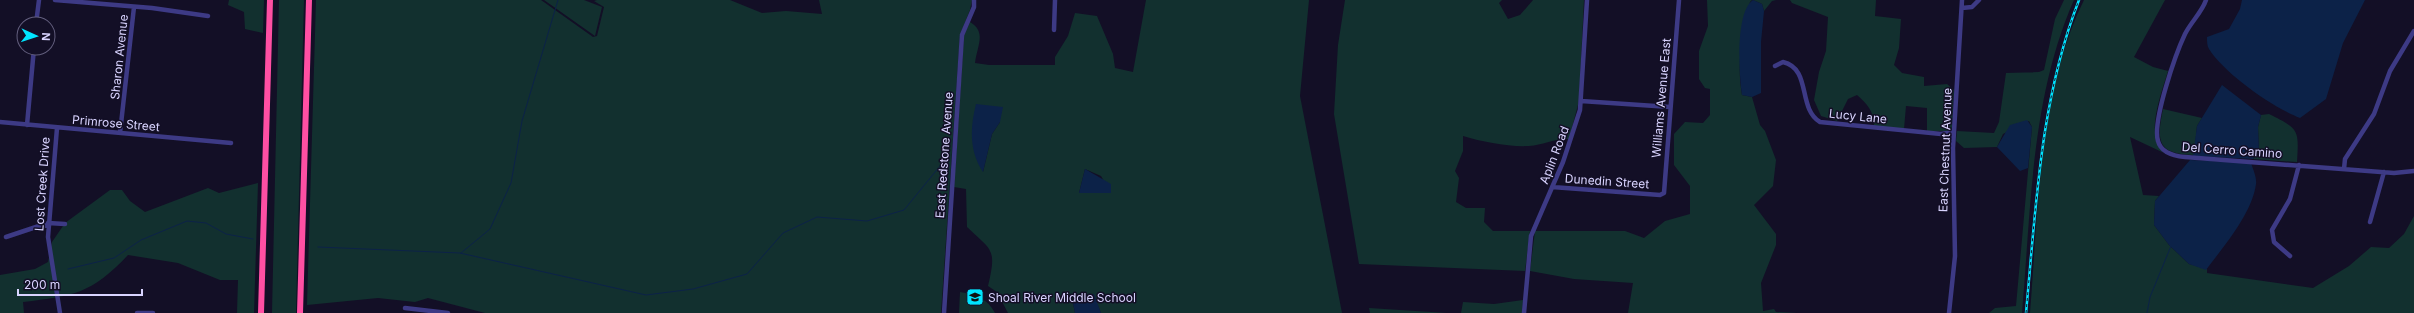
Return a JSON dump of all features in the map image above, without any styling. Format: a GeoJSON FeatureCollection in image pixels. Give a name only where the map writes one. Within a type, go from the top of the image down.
{"type":"FeatureCollection","features":[{"type":"Feature","properties":{"kind":"highway"},"geometry":{"type":"LineString","coordinates":[[261,313],[270,0]]}},
{"type":"Feature","properties":{"kind":"highway"},"geometry":{"type":"LineString","coordinates":[[300,313],[309,0]]}},
{"type":"Feature","properties":{"kind":"street"},"geometry":{"type":"LineString","coordinates":[[37,16],[39,0]]}},
{"type":"Feature","properties":{"kind":"street"},"geometry":{"type":"LineString","coordinates":[[55,0],[134,7],[208,16]]}},
{"type":"Feature","properties":{"kind":"street","name":"East Redstone Avenue"},"geometry":{"type":"LineString","coordinates":[[944,313],[962,35],[974,7],[974,0]]}},
{"type":"Feature","properties":{"kind":"street"},"geometry":{"type":"LineString","coordinates":[[1054,30],[1055,0]]}},
{"type":"Feature","properties":{"kind":"street","name":"Aplin Road"},"geometry":{"type":"LineString","coordinates":[[1524,313],[1531,236],[1575,130],[1581,101],[1587,0]]}},
{"type":"Feature","properties":{"kind":"street","name":"Williams Avenue East"},"geometry":{"type":"LineString","coordinates":[[1660,195],[1664,191],[1679,0]]}},
{"type":"Feature","properties":{"kind":"street","name":"East Chestnut Avenue"},"geometry":{"type":"LineString","coordinates":[[1949,313],[1955,256],[1952,182],[1962,0]]}},
{"type":"Feature","properties":{"kind":"street"},"geometry":{"type":"LineString","coordinates":[[1962,8],[1972,7],[1979,0]]}},
{"type":"Feature","properties":{"kind":"street","name":"Del Cerro Camino"},"geometry":{"type":"LineString","coordinates":[[2206,0],[2185,35],[2172,68],[2158,123],[2157,136],[2159,145],[2167,153],[2176,156],[2384,172],[2414,171]]}},
{"type":"Feature","properties":{"kind":"street","name":"Sharon Avenue"},"geometry":{"type":"LineString","coordinates":[[120,134],[134,7]]}},
{"type":"Feature","properties":{"kind":"street"},"geometry":{"type":"LineString","coordinates":[[2344,169],[2345,159],[2374,114],[2390,71],[2414,31]]}},
{"type":"Feature","properties":{"kind":"street"},"geometry":{"type":"LineString","coordinates":[[27,125],[33,56]]}},
{"type":"Feature","properties":{"kind":"street","name":"Lucy Lane"},"geometry":{"type":"LineString","coordinates":[[1775,66],[1783,62],[1796,70],[1803,83],[1808,111],[1820,122],[1941,134],[1954,132]]}},
{"type":"Feature","properties":{"kind":"street"},"geometry":{"type":"LineString","coordinates":[[1581,101],[1670,107]]}},
{"type":"Feature","properties":{"kind":"street","name":"Primrose Street"},"geometry":{"type":"LineString","coordinates":[[0,122],[231,143]]}},
{"type":"Feature","properties":{"kind":"street","name":"Lost Creek Drive"},"geometry":{"type":"LineString","coordinates":[[57,128],[48,236],[60,313]]}},
{"type":"Feature","properties":{"kind":"street"},"geometry":{"type":"LineString","coordinates":[[2290,256],[2274,242],[2272,230],[2290,199],[2299,165]]}},
{"type":"Feature","properties":{"kind":"street"},"geometry":{"type":"LineString","coordinates":[[2370,222],[2384,172]]}},
{"type":"Feature","properties":{"kind":"street","name":"Dunedin Street"},"geometry":{"type":"LineString","coordinates":[[1552,188],[1660,195]]}},
{"type":"Feature","properties":{"kind":"street"},"geometry":{"type":"LineString","coordinates":[[6,237],[42,225],[65,224]]}},
{"type":"Feature","properties":{"kind":"street"},"geometry":{"type":"LineString","coordinates":[[405,308],[413,311],[448,313]]}},
{"type":"Feature","properties":{"kind":"street"},"geometry":{"type":"LineString","coordinates":[[136,313],[153,313]]}},
{"type":"Feature","properties":{"kind":"green space"},"geometry":{"type":"Polygon","coordinates":[[[229,0],[264,0],[263,33],[245,29],[244,12],[228,5],[229,0]]]}},
{"type":"Feature","properties":{"kind":"green space"},"geometry":{"type":"Polygon","coordinates":[[[279,0],[304,0],[296,313],[272,313],[279,0]]]}},
{"type":"Feature","properties":{"kind":"green space"},"geometry":{"type":"Polygon","coordinates":[[[316,0],[541,0],[593,37],[597,36],[604,7],[594,1],[597,0],[730,0],[762,13],[786,11],[822,14],[819,0],[972,0],[970,10],[960,35],[941,313],[485,313],[428,298],[415,302],[378,298],[307,305],[316,0]]]}},
{"type":"Feature","properties":{"kind":"green space"},"geometry":{"type":"Polygon","coordinates":[[[544,0],[584,0],[602,7],[595,36],[544,0]]]}},
{"type":"Feature","properties":{"kind":"green space"},"geometry":{"type":"Polygon","coordinates":[[[1146,0],[1309,0],[1300,96],[1342,313],[1101,313],[1093,294],[1080,297],[1073,303],[1075,313],[1008,313],[997,292],[988,286],[992,264],[990,251],[987,246],[967,227],[966,189],[954,187],[964,35],[970,22],[975,26],[980,35],[975,63],[989,65],[1055,65],[1055,57],[1068,36],[1075,13],[1097,16],[1113,54],[1115,68],[1133,72],[1146,0]],[[976,104],[983,172],[992,134],[1000,122],[976,104]],[[1085,169],[1079,193],[1111,193],[1101,176],[1085,169]]]}},
{"type":"Feature","properties":{"kind":"green space"},"geometry":{"type":"Polygon","coordinates":[[[1345,0],[1502,0],[1499,3],[1508,19],[1520,15],[1533,0],[1584,0],[1579,101],[1569,139],[1529,146],[1513,146],[1496,144],[1463,136],[1463,151],[1455,171],[1459,178],[1456,202],[1466,208],[1485,208],[1484,222],[1493,231],[1530,231],[1525,271],[1359,264],[1334,114],[1338,45],[1345,0]]]}},
{"type":"Feature","properties":{"kind":"green space"},"geometry":{"type":"Polygon","coordinates":[[[1707,0],[1752,0],[1750,2],[1741,48],[1740,82],[1742,95],[1752,97],[1760,125],[1765,131],[1776,160],[1773,186],[1754,205],[1776,234],[1776,245],[1761,283],[1763,311],[1774,309],[1776,312],[1797,313],[1628,313],[1633,283],[1574,279],[1530,271],[1535,231],[1625,231],[1644,238],[1665,221],[1690,214],[1690,186],[1674,165],[1674,134],[1685,122],[1703,123],[1710,115],[1710,89],[1705,88],[1699,79],[1699,51],[1708,26],[1707,0]]]}},
{"type":"Feature","properties":{"kind":"green space"},"geometry":{"type":"Polygon","coordinates":[[[1753,0],[1776,0],[1772,1],[1764,11],[1762,4],[1753,0]]]}},
{"type":"Feature","properties":{"kind":"green space"},"geometry":{"type":"Polygon","coordinates":[[[1790,0],[1876,0],[1875,16],[1901,19],[1899,48],[1894,65],[1902,73],[1924,77],[1924,86],[1947,84],[1954,90],[1952,131],[1927,131],[1927,108],[1906,106],[1904,129],[1874,126],[1873,116],[1869,108],[1857,95],[1848,99],[1837,121],[1821,116],[1814,100],[1819,72],[1826,51],[1828,17],[1792,3],[1790,0]]]}},
{"type":"Feature","properties":{"kind":"green space"},"geometry":{"type":"Polygon","coordinates":[[[2064,0],[2074,0],[2060,37],[2049,75],[2041,114],[2031,194],[2022,313],[1989,313],[1995,308],[2016,306],[2032,127],[2029,121],[2003,134],[1997,147],[1964,148],[1956,141],[1957,131],[1994,133],[1999,122],[2006,73],[2039,72],[2044,70],[2055,19],[2064,0]]]}},
{"type":"Feature","properties":{"kind":"green space"},"geometry":{"type":"Polygon","coordinates":[[[2084,0],[2165,0],[2134,57],[2153,67],[2168,71],[2156,114],[2155,125],[2155,136],[2158,145],[2164,153],[2130,137],[2143,195],[2159,196],[2155,201],[2154,225],[2169,245],[2189,264],[2207,269],[2207,273],[2313,288],[2349,266],[2371,247],[2389,248],[2404,234],[2414,216],[2414,313],[2030,313],[2039,194],[2049,112],[2069,35],[2084,0]]]}},
{"type":"Feature","properties":{"kind":"green space"},"geometry":{"type":"Polygon","coordinates":[[[2163,109],[2202,118],[2197,126],[2194,155],[2173,152],[2162,144],[2160,130],[2163,109]]]}},
{"type":"Feature","properties":{"kind":"green space"},"geometry":{"type":"Polygon","coordinates":[[[2269,114],[2286,123],[2295,131],[2298,143],[2297,162],[2253,159],[2259,152],[2258,127],[2261,115],[2269,114]]]}},
{"type":"Feature","properties":{"kind":"green space"},"geometry":{"type":"Polygon","coordinates":[[[258,183],[254,313],[237,313],[238,280],[220,280],[178,263],[128,255],[103,278],[81,291],[56,298],[23,302],[24,313],[0,313],[0,275],[35,269],[48,262],[52,242],[65,223],[110,190],[122,190],[130,201],[145,212],[208,188],[219,193],[258,183]]]}},
{"type":"Feature","properties":{"kind":"green space"},"geometry":{"type":"Polygon","coordinates":[[[960,292],[971,294],[985,301],[995,313],[959,313],[960,292]]]}},
{"type":"Feature","properties":{"kind":"green space"},"geometry":{"type":"Polygon","coordinates":[[[1523,300],[1522,313],[1461,313],[1463,302],[1494,304],[1523,300]]]}},
{"type":"Feature","properties":{"kind":"green space"},"geometry":{"type":"Polygon","coordinates":[[[1369,308],[1447,313],[1370,313],[1369,308]]]}},
{"type":"Feature","properties":{"kind":"water"},"geometry":{"type":"Polygon","coordinates":[[[1753,0],[1762,4],[1764,11],[1761,42],[1761,93],[1752,97],[1742,95],[1739,59],[1743,17],[1747,7],[1753,0]]]}},
{"type":"Feature","properties":{"kind":"water"},"geometry":{"type":"Polygon","coordinates":[[[2242,0],[2365,0],[2343,43],[2326,99],[2300,118],[2276,106],[2250,89],[2226,69],[2208,48],[2207,37],[2229,29],[2240,9],[2242,0]]]}},
{"type":"Feature","properties":{"kind":"water"},"geometry":{"type":"Polygon","coordinates":[[[2222,85],[2261,115],[2258,127],[2259,152],[2253,159],[2193,156],[2197,126],[2222,85]]]}},
{"type":"Feature","properties":{"kind":"water"},"geometry":{"type":"Polygon","coordinates":[[[976,104],[1003,107],[1000,122],[992,134],[983,172],[975,156],[972,139],[976,104]]]}},
{"type":"Feature","properties":{"kind":"water"},"geometry":{"type":"Polygon","coordinates":[[[2027,120],[2032,127],[2028,168],[2020,171],[1997,147],[2010,125],[2027,120]]]}},
{"type":"Feature","properties":{"kind":"water"},"geometry":{"type":"Polygon","coordinates":[[[2190,160],[2251,163],[2256,179],[2256,184],[2249,207],[2243,218],[2236,230],[2206,270],[2189,264],[2169,245],[2154,225],[2155,201],[2190,160]]]}},
{"type":"Feature","properties":{"kind":"water"},"geometry":{"type":"Polygon","coordinates":[[[1085,169],[1111,184],[1111,193],[1079,193],[1085,169]]]}},
{"type":"Feature","properties":{"kind":"water"},"geometry":{"type":"Polygon","coordinates":[[[1094,294],[1101,313],[1075,313],[1073,303],[1080,297],[1094,294]]]}},
{"type":"Feature","properties":{"kind":"waterway"},"geometry":{"type":"LineString","coordinates":[[461,253],[490,229],[511,183],[522,121],[558,0]]}},
{"type":"Feature","properties":{"kind":"waterway"},"geometry":{"type":"LineString","coordinates":[[318,247],[460,253],[646,295],[693,289],[747,274],[783,233],[817,217],[867,221],[904,210],[940,166]]}},
{"type":"Feature","properties":{"kind":"waterway"},"geometry":{"type":"LineString","coordinates":[[68,269],[114,258],[141,240],[187,221],[206,223],[226,234],[253,239]]}},
{"type":"Feature","properties":{"kind":"waterway"},"geometry":{"type":"LineString","coordinates":[[2147,313],[2150,297],[2171,246]]}},
{"type":"Feature","properties":{"kind":"railway"},"geometry":{"type":"LineString","coordinates":[[2026,313],[2037,194],[2048,115],[2066,38],[2079,0]]}},
{"type":"Feature","properties":{"kind":"place","name":"Shoal River Middle School"},"geometry":{"type":"Point","coordinates":[975,297]}}]}
